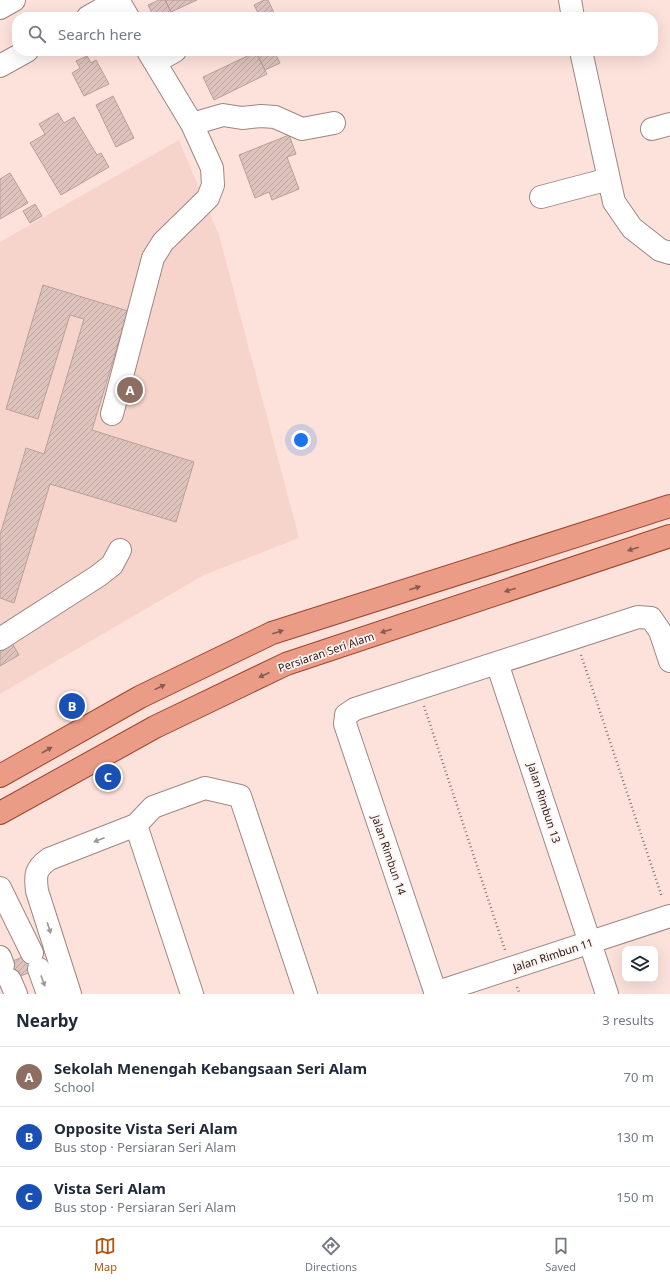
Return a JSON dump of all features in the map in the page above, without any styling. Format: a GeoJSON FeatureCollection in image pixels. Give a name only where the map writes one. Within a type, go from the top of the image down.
{"type":"FeatureCollection","features":[{"type":"Feature","properties":{"kind":"main road"},"geometry":{"type":"LineString","coordinates":[[4,772],[140,697],[272,633],[670,506]]}},
{"type":"Feature","properties":{"kind":"main road","name":"Persiaran Seri Alam"},"geometry":{"type":"LineString","coordinates":[[0,813],[155,727],[286,664],[670,536]]}},
{"type":"Feature","properties":{"kind":"street"},"geometry":{"type":"LineString","coordinates":[[0,8],[14,0]]}},
{"type":"Feature","properties":{"kind":"street"},"geometry":{"type":"LineString","coordinates":[[97,12],[118,0],[125,12]]}},
{"type":"Feature","properties":{"kind":"street"},"geometry":{"type":"LineString","coordinates":[[570,0],[572,12]]}},
{"type":"Feature","properties":{"kind":"street"},"geometry":{"type":"LineString","coordinates":[[0,66],[18,56]]}},
{"type":"Feature","properties":{"kind":"street"},"geometry":{"type":"LineString","coordinates":[[582,56],[614,202],[632,228],[660,250],[670,253]]}},
{"type":"Feature","properties":{"kind":"street"},"geometry":{"type":"LineString","coordinates":[[112,414],[153,258],[163,242],[208,198],[213,185],[212,168],[192,124],[151,57]]}},
{"type":"Feature","properties":{"kind":"street"},"geometry":{"type":"LineString","coordinates":[[192,124],[223,115],[242,118],[261,116],[275,117],[302,129],[334,123]]}},
{"type":"Feature","properties":{"kind":"street"},"geometry":{"type":"LineString","coordinates":[[541,197],[609,179]]}},
{"type":"Feature","properties":{"kind":"street"},"geometry":{"type":"LineString","coordinates":[[0,639],[112,566],[120,550]]}},
{"type":"Feature","properties":{"kind":"street"},"geometry":{"type":"LineString","coordinates":[[418,689],[638,617],[651,618],[660,631],[670,662]]}},
{"type":"Feature","properties":{"kind":"street","name":"Jalan Rimbun 13"},"geometry":{"type":"LineString","coordinates":[[497,663],[608,994]]}},
{"type":"Feature","properties":{"kind":"street","name":"Jalan Rimbun 14"},"geometry":{"type":"LineString","coordinates":[[418,689],[355,709],[346,715],[345,724],[435,994]]}},
{"type":"Feature","properties":{"kind":"street"},"geometry":{"type":"LineString","coordinates":[[70,994],[37,891],[36,873],[41,865],[49,859],[136,825],[153,807],[205,788],[240,796],[306,994]]}},
{"type":"Feature","properties":{"kind":"street"},"geometry":{"type":"LineString","coordinates":[[136,825],[192,994]]}},
{"type":"Feature","properties":{"kind":"street"},"geometry":{"type":"LineString","coordinates":[[0,888],[35,961],[48,994]]}},
{"type":"Feature","properties":{"kind":"street","name":"Jalan Rimbun 11"},"geometry":{"type":"LineString","coordinates":[[435,994],[669,917]]}},
{"type":"Feature","properties":{"kind":"path"},"geometry":{"type":"LineString","coordinates":[[575,637],[669,917]]}},
{"type":"Feature","properties":{"kind":"path"},"geometry":{"type":"LineString","coordinates":[[418,689],[511,969]]}},
{"type":"Feature","properties":{"kind":"shaded area"},"geometry":{"type":"Polygon","coordinates":[[[179,140],[219,235],[299,538],[204,575],[0,694],[0,242],[179,140]]]}},
{"type":"Feature","properties":{"kind":"building"},"geometry":{"type":"Polygon","coordinates":[[[159,0],[165,0],[171,12],[152,12],[148,5],[159,0]]]}},
{"type":"Feature","properties":{"kind":"building"},"geometry":{"type":"Polygon","coordinates":[[[165,0],[197,0],[171,12],[165,0]]]}},
{"type":"Feature","properties":{"kind":"building"},"geometry":{"type":"Polygon","coordinates":[[[264,0],[268,0],[274,12],[258,12],[254,5],[264,0]]]}},
{"type":"Feature","properties":{"kind":"building"},"geometry":{"type":"Polygon","coordinates":[[[87,56],[91,63],[96,60],[109,84],[84,96],[72,73],[80,68],[76,61],[87,56]]]}},
{"type":"Feature","properties":{"kind":"building"},"geometry":{"type":"Polygon","coordinates":[[[248,56],[258,56],[267,74],[214,100],[203,77],[248,56]]]}},
{"type":"Feature","properties":{"kind":"building"},"geometry":{"type":"Polygon","coordinates":[[[258,56],[276,56],[280,63],[265,70],[258,56]]]}},
{"type":"Feature","properties":{"kind":"building"},"geometry":{"type":"Polygon","coordinates":[[[113,96],[134,138],[116,147],[96,105],[113,96]]]}},
{"type":"Feature","properties":{"kind":"building"},"geometry":{"type":"Polygon","coordinates":[[[58,113],[64,123],[74,117],[97,155],[101,153],[109,167],[61,195],[30,143],[45,134],[39,124],[58,113]]]}},
{"type":"Feature","properties":{"kind":"building"},"geometry":{"type":"Polygon","coordinates":[[[289,135],[296,154],[287,157],[299,189],[272,200],[269,192],[255,198],[239,155],[289,135]]]}},
{"type":"Feature","properties":{"kind":"building"},"geometry":{"type":"Polygon","coordinates":[[[10,173],[28,203],[0,219],[0,179],[10,173]]]}},
{"type":"Feature","properties":{"kind":"building"},"geometry":{"type":"Polygon","coordinates":[[[35,204],[42,216],[30,223],[23,211],[35,204]]]}},
{"type":"Feature","properties":{"kind":"building"},"geometry":{"type":"Polygon","coordinates":[[[43,285],[128,311],[92,430],[194,462],[176,522],[50,484],[14,603],[0,598],[0,535],[26,448],[44,454],[84,319],[70,315],[38,419],[6,409],[43,285]]]}},
{"type":"Feature","properties":{"kind":"building"},"geometry":{"type":"Polygon","coordinates":[[[12,643],[19,655],[0,666],[0,649],[12,643]]]}},
{"type":"Feature","properties":{"kind":"building"},"geometry":{"type":"Polygon","coordinates":[[[40,950],[46,966],[0,984],[0,966],[40,950]]]}},
{"type":"Feature","properties":{"kind":"place","name":"Sekolah Menengah Kebangsaan Seri Alam"},"geometry":{"type":"Point","coordinates":[130,390]}},
{"type":"Feature","properties":{"kind":"place","name":"Opposite Vista Seri Alam"},"geometry":{"type":"Point","coordinates":[72,706]}},
{"type":"Feature","properties":{"kind":"place","name":"Vista Seri Alam"},"geometry":{"type":"Point","coordinates":[108,777]}}]}
